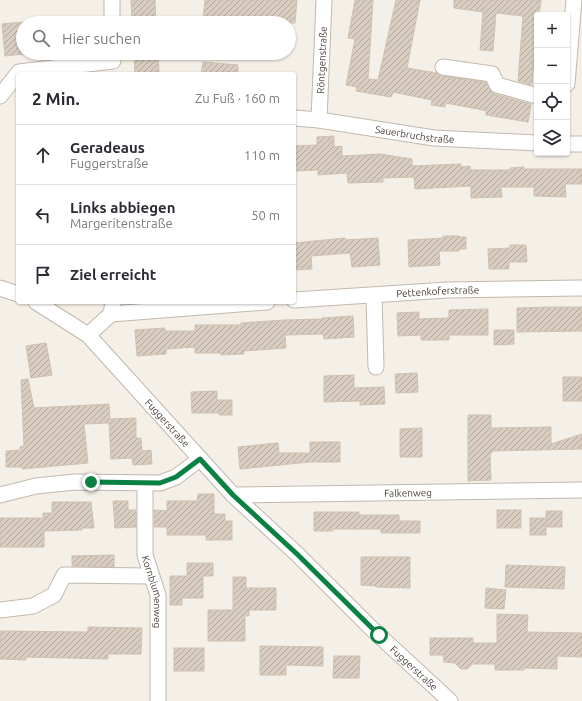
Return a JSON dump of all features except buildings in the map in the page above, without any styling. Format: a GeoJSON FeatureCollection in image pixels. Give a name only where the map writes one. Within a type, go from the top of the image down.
{"type":"FeatureCollection","features":[{"type":"Feature","properties":{"kind":"street"},"geometry":{"type":"LineString","coordinates":[[112,0],[112,16]]}},
{"type":"Feature","properties":{"kind":"street","name":"Röntgenstraße"},"geometry":{"type":"LineString","coordinates":[[319,120],[324,0]]}},
{"type":"Feature","properties":{"kind":"street"},"geometry":{"type":"LineString","coordinates":[[570,48],[574,0]]}},
{"type":"Feature","properties":{"kind":"street"},"geometry":{"type":"LineString","coordinates":[[19,72],[113,63]]}},
{"type":"Feature","properties":{"kind":"street"},"geometry":{"type":"LineString","coordinates":[[443,67],[492,74],[497,85],[534,95]]}},
{"type":"Feature","properties":{"kind":"street"},"geometry":{"type":"LineString","coordinates":[[0,96],[16,76]]}},
{"type":"Feature","properties":{"kind":"street","name":"Sauerbruchstraße"},"geometry":{"type":"LineString","coordinates":[[296,118],[319,120],[434,138],[534,143]]}},
{"type":"Feature","properties":{"kind":"street"},"geometry":{"type":"LineString","coordinates":[[570,144],[582,144]]}},
{"type":"Feature","properties":{"kind":"street"},"geometry":{"type":"LineString","coordinates":[[0,288],[16,293]]}},
{"type":"Feature","properties":{"kind":"street","name":"Pettenkoferstraße"},"geometry":{"type":"LineString","coordinates":[[296,300],[374,296],[447,290],[582,288]]}},
{"type":"Feature","properties":{"kind":"street"},"geometry":{"type":"LineString","coordinates":[[374,296],[376,367]]}},
{"type":"Feature","properties":{"kind":"street","name":"Fuggerstraße"},"geometry":{"type":"LineString","coordinates":[[39,304],[88,335],[233,495],[297,554],[371,628],[450,701]]}},
{"type":"Feature","properties":{"kind":"street"},"geometry":{"type":"LineString","coordinates":[[88,335],[112,308],[215,304]]}},
{"type":"Feature","properties":{"kind":"street"},"geometry":{"type":"LineString","coordinates":[[0,496],[36,486],[75,482],[160,483],[176,477],[200,459]]}},
{"type":"Feature","properties":{"kind":"street","name":"Kornblumenweg"},"geometry":{"type":"LineString","coordinates":[[145,484],[145,555],[158,596],[158,701]]}},
{"type":"Feature","properties":{"kind":"street","name":"Falkenweg"},"geometry":{"type":"LineString","coordinates":[[233,495],[582,490]]}},
{"type":"Feature","properties":{"kind":"street"},"geometry":{"type":"LineString","coordinates":[[0,610],[33,606],[54,596],[64,575],[151,576]]}},
{"type":"Feature","properties":{"kind":"route"},"geometry":{"type":"LineString","coordinates":[[91,482],[145,484],[160,483],[176,477],[200,459],[233,495],[297,554],[379,635]]}}]}
